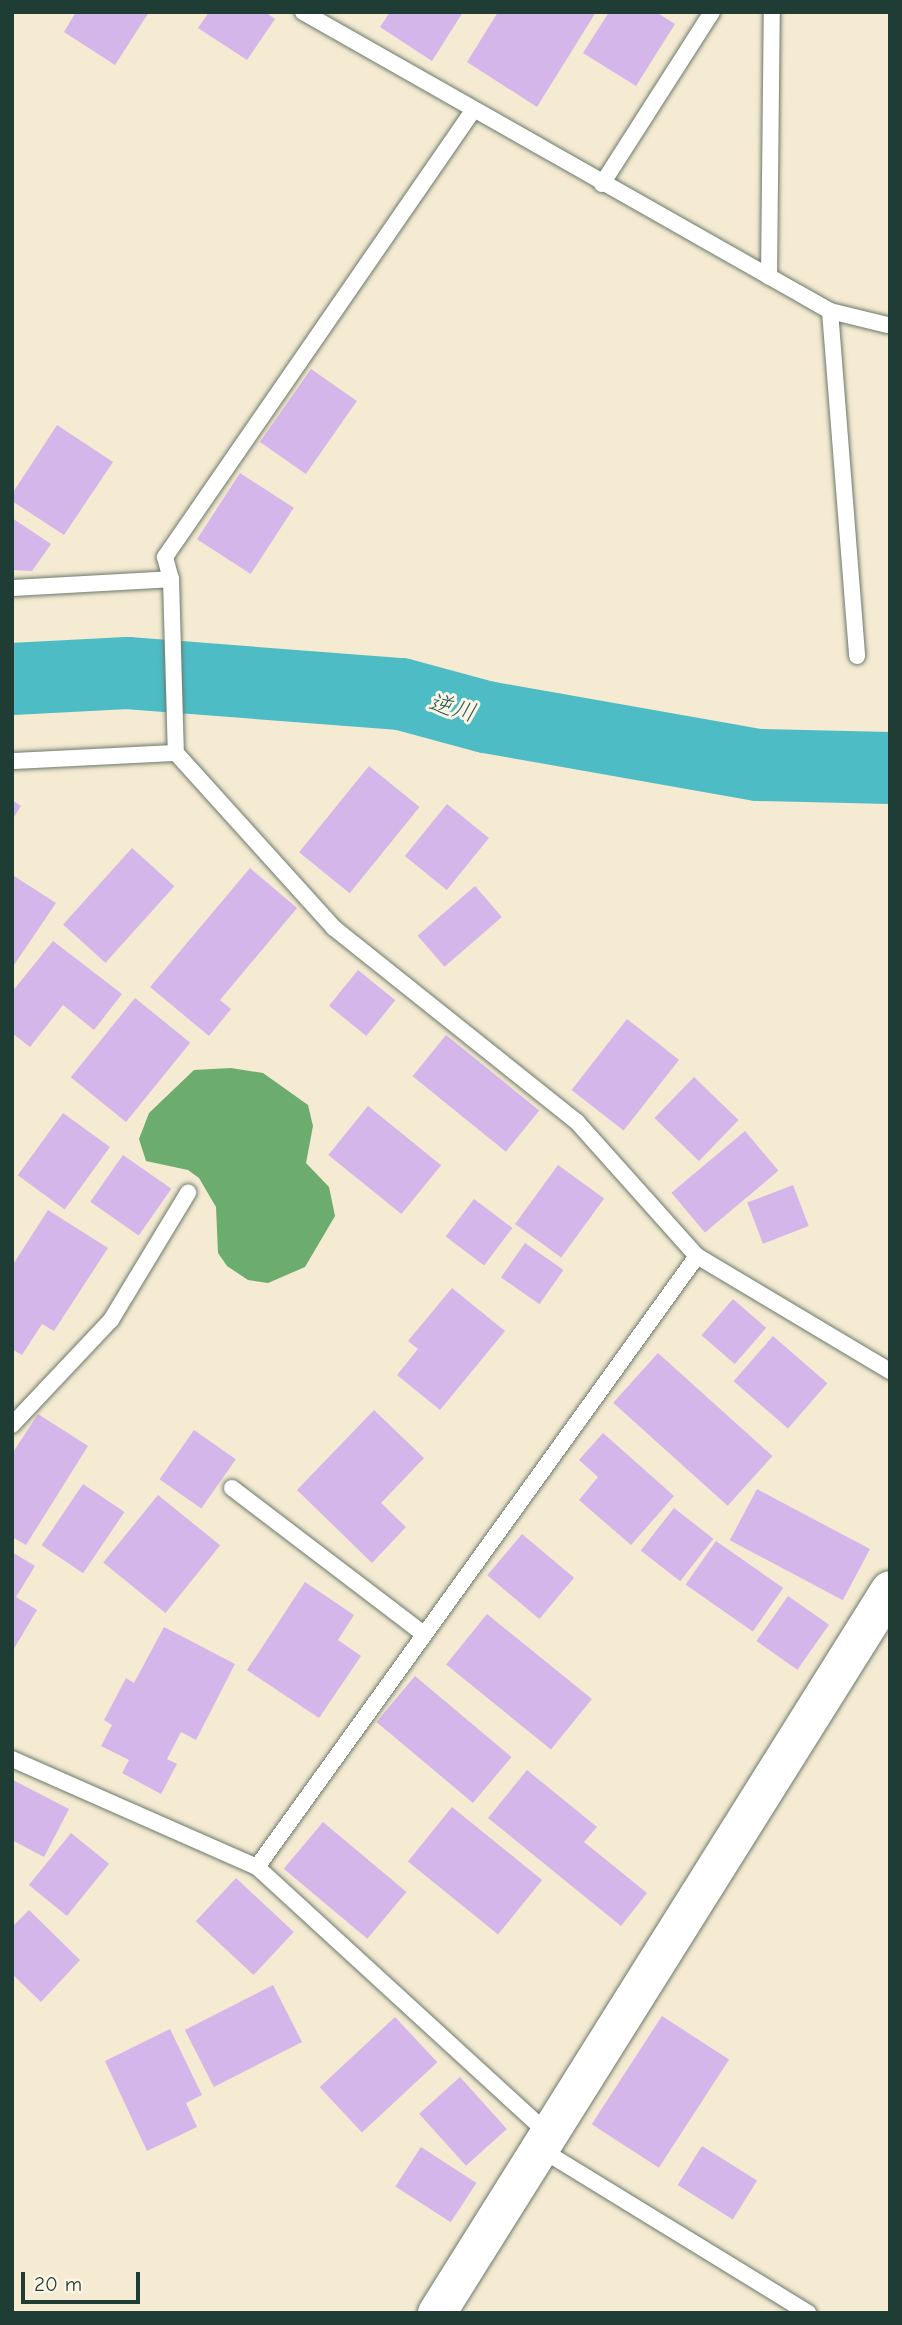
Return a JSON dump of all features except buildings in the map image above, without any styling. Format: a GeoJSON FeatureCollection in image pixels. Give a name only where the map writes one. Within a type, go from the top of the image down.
{"type":"FeatureCollection","features":[{"type":"Feature","properties":{"kind":"street"},"geometry":{"type":"LineString","coordinates":[[437,2313],[890,1590]]}},
{"type":"Feature","properties":{"kind":"lane"},"geometry":{"type":"LineString","coordinates":[[303,12],[472,112],[830,311],[887,325]]}},
{"type":"Feature","properties":{"kind":"lane"},"geometry":{"type":"LineString","coordinates":[[602,184],[712,12]]}},
{"type":"Feature","properties":{"kind":"lane"},"geometry":{"type":"LineString","coordinates":[[769,277],[772,12]]}},
{"type":"Feature","properties":{"kind":"lane"},"geometry":{"type":"LineString","coordinates":[[472,112],[165,557],[171,579],[176,753],[334,928],[577,1122],[697,1256],[890,1371]]}},
{"type":"Feature","properties":{"kind":"lane"},"geometry":{"type":"LineString","coordinates":[[830,311],[856,656]]}},
{"type":"Feature","properties":{"kind":"lane"},"geometry":{"type":"LineString","coordinates":[[12,588],[171,579]]}},
{"type":"Feature","properties":{"kind":"lane"},"geometry":{"type":"LineString","coordinates":[[12,761],[176,753]]}},
{"type":"Feature","properties":{"kind":"lane"},"geometry":{"type":"LineString","coordinates":[[12,1425],[111,1320],[188,1193]]}},
{"type":"Feature","properties":{"kind":"lane"},"geometry":{"type":"LineString","coordinates":[[257,1867],[422,1633],[697,1256]]}},
{"type":"Feature","properties":{"kind":"lane"},"geometry":{"type":"LineString","coordinates":[[232,1488],[422,1633]]}},
{"type":"Feature","properties":{"kind":"lane"},"geometry":{"type":"LineString","coordinates":[[12,1759],[257,1867],[544,2141],[808,2313]]}},
{"type":"Feature","properties":{"kind":"green space"},"geometry":{"type":"Polygon","coordinates":[[[231,1068],[263,1073],[308,1105],[313,1126],[306,1163],[329,1187],[335,1216],[305,1267],[268,1283],[248,1280],[227,1266],[218,1253],[216,1207],[199,1178],[188,1170],[146,1161],[139,1139],[149,1113],[194,1070],[231,1068]]]}},
{"type":"Feature","properties":{"kind":"waterway","name":"逆川"},"geometry":{"type":"LineString","coordinates":[[12,679],[127,673],[401,694],[486,717],[758,765],[890,768]]}}]}
